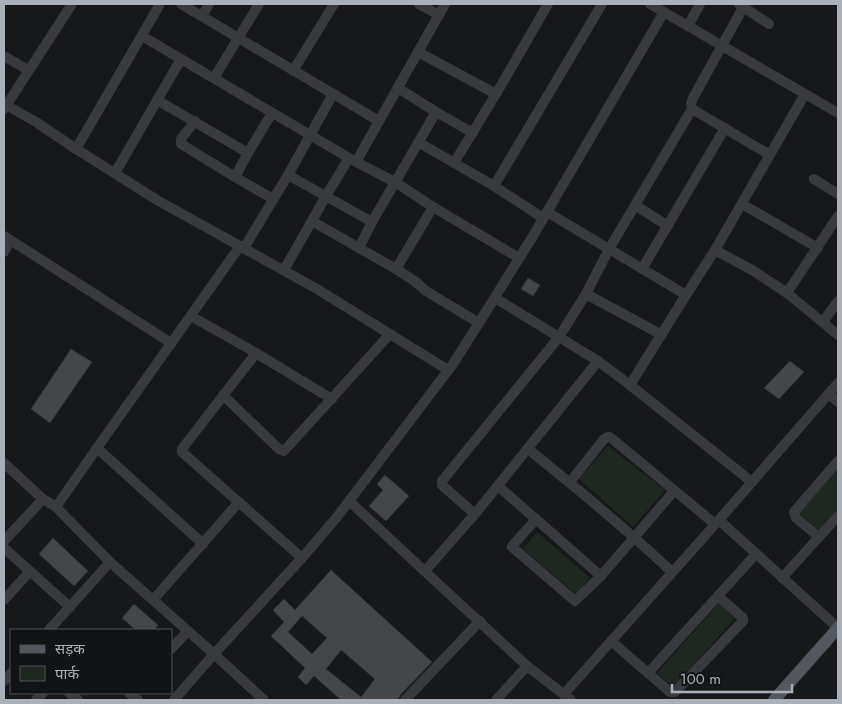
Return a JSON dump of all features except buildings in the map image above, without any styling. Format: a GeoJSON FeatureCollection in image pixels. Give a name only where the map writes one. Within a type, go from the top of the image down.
{"type":"FeatureCollection","features":[{"type":"Feature","properties":{"kind":"main road"},"geometry":{"type":"LineString","coordinates":[[774,700],[838,628]]}},
{"type":"Feature","properties":{"kind":"street"},"geometry":{"type":"LineString","coordinates":[[72,4],[4,106],[36,122],[157,200],[317,289],[448,370]]}},
{"type":"Feature","properties":{"kind":"street"},"geometry":{"type":"LineString","coordinates":[[76,149],[160,4]]}},
{"type":"Feature","properties":{"kind":"street"},"geometry":{"type":"LineString","coordinates":[[181,4],[379,121]]}},
{"type":"Feature","properties":{"kind":"street"},"geometry":{"type":"LineString","coordinates":[[202,16],[209,4]]}},
{"type":"Feature","properties":{"kind":"street"},"geometry":{"type":"LineString","coordinates":[[214,78],[259,4]]}},
{"type":"Feature","properties":{"kind":"street"},"geometry":{"type":"LineString","coordinates":[[419,4],[439,15]]}},
{"type":"Feature","properties":{"kind":"street"},"geometry":{"type":"LineString","coordinates":[[284,270],[326,196],[379,121],[445,4]]}},
{"type":"Feature","properties":{"kind":"street"},"geometry":{"type":"LineString","coordinates":[[454,163],[548,4]]}},
{"type":"Feature","properties":{"kind":"street"},"geometry":{"type":"LineString","coordinates":[[494,186],[602,4]]}},
{"type":"Feature","properties":{"kind":"street"},"geometry":{"type":"LineString","coordinates":[[650,4],[838,113]]}},
{"type":"Feature","properties":{"kind":"street"},"geometry":{"type":"LineString","coordinates":[[688,26],[700,4]]}},
{"type":"Feature","properties":{"kind":"street"},"geometry":{"type":"LineString","coordinates":[[293,70],[331,5]]}},
{"type":"Feature","properties":{"kind":"street"},"geometry":{"type":"LineString","coordinates":[[475,514],[442,485],[442,481],[558,337],[586,294],[635,205],[692,109],[691,104],[742,5],[769,24]]}},
{"type":"Feature","properties":{"kind":"street"},"geometry":{"type":"LineString","coordinates":[[174,700],[337,517],[448,370],[495,298],[664,12]]}},
{"type":"Feature","properties":{"kind":"street"},"geometry":{"type":"LineString","coordinates":[[142,36],[352,160],[395,182],[519,258]]}},
{"type":"Feature","properties":{"kind":"street"},"geometry":{"type":"LineString","coordinates":[[418,52],[496,94]]}},
{"type":"Feature","properties":{"kind":"street"},"geometry":{"type":"LineString","coordinates":[[4,56],[28,70]]}},
{"type":"Feature","properties":{"kind":"street"},"geometry":{"type":"LineString","coordinates":[[115,173],[181,59]]}},
{"type":"Feature","properties":{"kind":"street"},"geometry":{"type":"LineString","coordinates":[[398,88],[473,133]]}},
{"type":"Feature","properties":{"kind":"street"},"geometry":{"type":"LineString","coordinates":[[56,507],[190,316],[242,247],[288,175],[332,94]]}},
{"type":"Feature","properties":{"kind":"street"},"geometry":{"type":"LineString","coordinates":[[630,385],[715,250],[805,94]]}},
{"type":"Feature","properties":{"kind":"street"},"geometry":{"type":"LineString","coordinates":[[157,100],[248,153]]}},
{"type":"Feature","properties":{"kind":"street"},"geometry":{"type":"LineString","coordinates":[[692,109],[770,155]]}},
{"type":"Feature","properties":{"kind":"street"},"geometry":{"type":"LineString","coordinates":[[359,248],[436,112]]}},
{"type":"Feature","properties":{"kind":"street"},"geometry":{"type":"LineString","coordinates":[[235,177],[272,113]]}},
{"type":"Feature","properties":{"kind":"street"},"geometry":{"type":"LineString","coordinates":[[195,121],[181,139],[181,144],[273,199]]}},
{"type":"Feature","properties":{"kind":"street"},"geometry":{"type":"LineString","coordinates":[[642,269],[725,128]]}},
{"type":"Feature","properties":{"kind":"street"},"geometry":{"type":"LineString","coordinates":[[418,142],[545,215],[610,249],[686,295]]}},
{"type":"Feature","properties":{"kind":"street"},"geometry":{"type":"LineString","coordinates":[[288,175],[372,222]]}},
{"type":"Feature","properties":{"kind":"street"},"geometry":{"type":"LineString","coordinates":[[814,179],[838,194]]}},
{"type":"Feature","properties":{"kind":"street"},"geometry":{"type":"LineString","coordinates":[[742,204],[818,248]]}},
{"type":"Feature","properties":{"kind":"street"},"geometry":{"type":"LineString","coordinates":[[635,205],[668,226]]}},
{"type":"Feature","properties":{"kind":"street"},"geometry":{"type":"LineString","coordinates":[[396,269],[433,207]]}},
{"type":"Feature","properties":{"kind":"street"},"geometry":{"type":"LineString","coordinates":[[787,292],[838,216]]}},
{"type":"Feature","properties":{"kind":"street"},"geometry":{"type":"LineString","coordinates":[[312,221],[396,269],[426,291],[479,324]]}},
{"type":"Feature","properties":{"kind":"street"},"geometry":{"type":"LineString","coordinates":[[4,252],[7,238],[171,344]]}},
{"type":"Feature","properties":{"kind":"street"},"geometry":{"type":"LineString","coordinates":[[715,250],[787,292],[838,335]]}},
{"type":"Feature","properties":{"kind":"street"},"geometry":{"type":"LineString","coordinates":[[586,294],[662,334]]}},
{"type":"Feature","properties":{"kind":"street"},"geometry":{"type":"LineString","coordinates":[[495,298],[598,362],[630,385],[752,482]]}},
{"type":"Feature","properties":{"kind":"street"},"geometry":{"type":"LineString","coordinates":[[823,322],[838,301]]}},
{"type":"Feature","properties":{"kind":"street"},"geometry":{"type":"LineString","coordinates":[[190,316],[332,399]]}},
{"type":"Feature","properties":{"kind":"street"},"geometry":{"type":"LineString","coordinates":[[223,395],[283,451],[390,334]]}},
{"type":"Feature","properties":{"kind":"street"},"geometry":{"type":"LineString","coordinates":[[256,353],[181,450],[302,558]]}},
{"type":"Feature","properties":{"kind":"street"},"geometry":{"type":"LineString","coordinates":[[425,571],[475,514],[598,362]]}},
{"type":"Feature","properties":{"kind":"street"},"geometry":{"type":"LineString","coordinates":[[349,501],[527,666],[567,697],[611,642],[838,383]]}},
{"type":"Feature","properties":{"kind":"street"},"geometry":{"type":"LineString","coordinates":[[829,394],[838,402]]}},
{"type":"Feature","properties":{"kind":"street"},"geometry":{"type":"LineString","coordinates":[[570,482],[604,439],[608,436],[610,437],[674,491],[717,522],[756,554],[838,628]]}},
{"type":"Feature","properties":{"kind":"street"},"geometry":{"type":"LineString","coordinates":[[97,448],[203,544]]}},
{"type":"Feature","properties":{"kind":"street"},"geometry":{"type":"LineString","coordinates":[[528,449],[635,537],[672,572]]}},
{"type":"Feature","properties":{"kind":"street"},"geometry":{"type":"LineString","coordinates":[[819,537],[796,518],[794,512],[838,461]]}},
{"type":"Feature","properties":{"kind":"street"},"geometry":{"type":"LineString","coordinates":[[4,463],[43,499],[56,507],[110,562],[264,700]]}},
{"type":"Feature","properties":{"kind":"street"},"geometry":{"type":"LineString","coordinates":[[498,486],[601,576]]}},
{"type":"Feature","properties":{"kind":"street"},"geometry":{"type":"LineString","coordinates":[[536,519],[512,544],[512,548],[574,601],[601,576],[674,491]]}},
{"type":"Feature","properties":{"kind":"street"},"geometry":{"type":"LineString","coordinates":[[4,541],[43,499]]}},
{"type":"Feature","properties":{"kind":"street"},"geometry":{"type":"LineString","coordinates":[[153,600],[239,502]]}},
{"type":"Feature","properties":{"kind":"street"},"geometry":{"type":"LineString","coordinates":[[782,578],[838,516]]}},
{"type":"Feature","properties":{"kind":"street"},"geometry":{"type":"LineString","coordinates":[[4,548],[70,607]]}},
{"type":"Feature","properties":{"kind":"street"},"geometry":{"type":"LineString","coordinates":[[648,673],[756,554]]}},
{"type":"Feature","properties":{"kind":"street"},"geometry":{"type":"LineString","coordinates":[[55,628],[70,607],[110,562]]}},
{"type":"Feature","properties":{"kind":"street"},"geometry":{"type":"LineString","coordinates":[[4,600],[30,571]]}},
{"type":"Feature","properties":{"kind":"street"},"geometry":{"type":"LineString","coordinates":[[611,642],[670,692],[675,692],[743,621],[743,618],[718,596]]}},
{"type":"Feature","properties":{"kind":"street"},"geometry":{"type":"LineString","coordinates":[[405,700],[480,621]]}},
{"type":"Feature","properties":{"kind":"street"},"geometry":{"type":"LineString","coordinates":[[172,648],[188,631]]}},
{"type":"Feature","properties":{"kind":"street"},"geometry":{"type":"LineString","coordinates":[[496,700],[527,666]]}},
{"type":"Feature","properties":{"kind":"green space"},"geometry":{"type":"Polygon","coordinates":[[[608,446],[665,490],[633,527],[579,479],[608,446]]]}},
{"type":"Feature","properties":{"kind":"green space"},"geometry":{"type":"Polygon","coordinates":[[[838,469],[838,508],[819,530],[799,513],[838,469]]]}},
{"type":"Feature","properties":{"kind":"green space"},"geometry":{"type":"Polygon","coordinates":[[[537,532],[590,578],[576,594],[523,549],[537,532]]]}},
{"type":"Feature","properties":{"kind":"green space"},"geometry":{"type":"Polygon","coordinates":[[[719,603],[735,618],[674,687],[657,673],[719,603]]]}}]}
